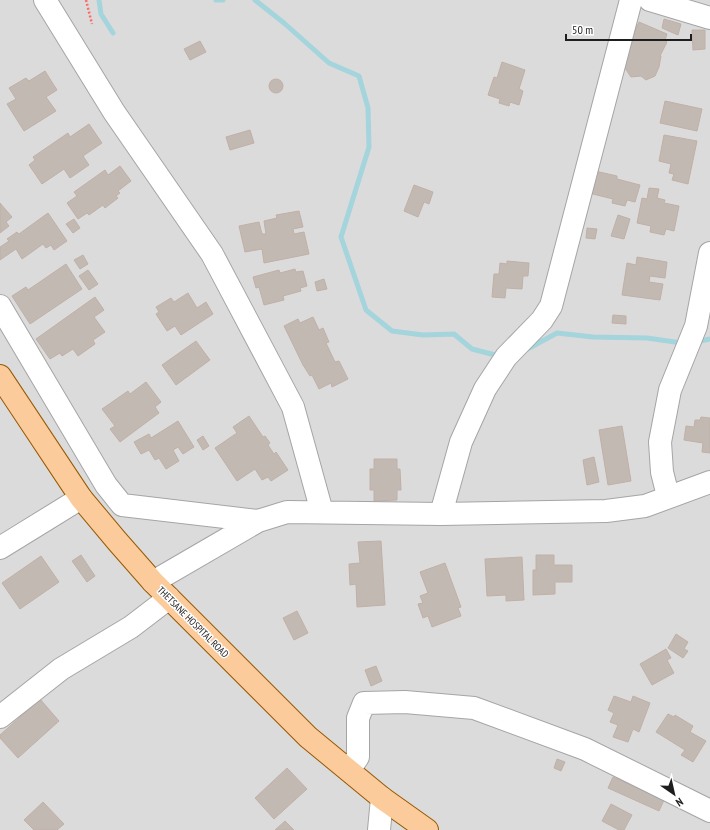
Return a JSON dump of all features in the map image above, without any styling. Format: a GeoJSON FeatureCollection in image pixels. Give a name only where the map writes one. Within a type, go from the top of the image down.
{"type":"FeatureCollection","features":[{"type":"Feature","properties":{"kind":"main road","name":"THETSANE HOSPITAL ROAD"},"geometry":{"type":"LineString","coordinates":[[0,376],[81,498],[153,582],[308,737],[382,798],[427,830]]}},
{"type":"Feature","properties":{"kind":"street"},"geometry":{"type":"LineString","coordinates":[[45,0],[114,112],[212,254],[293,407],[322,512]]}},
{"type":"Feature","properties":{"kind":"street"},"geometry":{"type":"LineString","coordinates":[[441,514],[461,442],[485,388],[506,357],[542,320],[551,306],[631,0]]}},
{"type":"Feature","properties":{"kind":"street"},"geometry":{"type":"LineString","coordinates":[[650,0],[710,18]]}},
{"type":"Feature","properties":{"kind":"street"},"geometry":{"type":"LineString","coordinates":[[668,496],[662,472],[660,442],[670,390],[696,326],[710,253]]}},
{"type":"Feature","properties":{"kind":"street"},"geometry":{"type":"LineString","coordinates":[[0,306],[106,485],[122,505],[258,521]]}},
{"type":"Feature","properties":{"kind":"street"},"geometry":{"type":"LineString","coordinates":[[153,582],[258,521],[287,512],[441,514],[606,511],[645,506],[668,496],[710,482]]}},
{"type":"Feature","properties":{"kind":"street"},"geometry":{"type":"LineString","coordinates":[[0,548],[81,498]]}},
{"type":"Feature","properties":{"kind":"street"},"geometry":{"type":"LineString","coordinates":[[0,717],[55,674],[131,627],[169,598]]}},
{"type":"Feature","properties":{"kind":"street"},"geometry":{"type":"LineString","coordinates":[[349,770],[358,757],[358,718],[364,703],[405,702],[474,708],[585,749],[708,817]]}},
{"type":"Feature","properties":{"kind":"street"},"geometry":{"type":"LineString","coordinates":[[379,830],[382,798]]}},
{"type":"Feature","properties":{"kind":"path"},"geometry":{"type":"LineString","coordinates":[[86,0],[92,24]]}},
{"type":"Feature","properties":{"kind":"shaded area"},"geometry":{"type":"Polygon","coordinates":[[[0,0],[710,0],[710,830],[0,830],[0,0]]]}},
{"type":"Feature","properties":{"kind":"building"},"geometry":{"type":"Polygon","coordinates":[[[664,19],[681,24],[678,35],[662,28],[664,19]]]}},
{"type":"Feature","properties":{"kind":"building"},"geometry":{"type":"Polygon","coordinates":[[[639,22],[667,34],[665,40],[667,42],[660,56],[659,67],[655,76],[646,80],[641,76],[631,77],[621,62],[639,22]]]}},
{"type":"Feature","properties":{"kind":"building"},"geometry":{"type":"Polygon","coordinates":[[[692,30],[705,30],[705,49],[693,50],[692,30]]]}},
{"type":"Feature","properties":{"kind":"building"},"geometry":{"type":"Polygon","coordinates":[[[200,41],[206,52],[190,60],[184,49],[200,41]]]}},
{"type":"Feature","properties":{"kind":"building"},"geometry":{"type":"Polygon","coordinates":[[[502,62],[525,70],[519,89],[523,91],[519,105],[510,102],[509,106],[499,103],[500,99],[488,95],[494,77],[497,78],[502,62]]]}},
{"type":"Feature","properties":{"kind":"building"},"geometry":{"type":"Polygon","coordinates":[[[45,71],[57,90],[46,97],[56,111],[24,131],[7,104],[16,99],[9,88],[26,78],[29,81],[45,71]]]}},
{"type":"Feature","properties":{"kind":"building"},"geometry":{"type":"Polygon","coordinates":[[[273,79],[279,79],[283,83],[283,89],[279,93],[273,93],[269,89],[269,83],[273,79]]]}},
{"type":"Feature","properties":{"kind":"building"},"geometry":{"type":"Polygon","coordinates":[[[665,101],[702,109],[697,131],[660,123],[665,101]]]}},
{"type":"Feature","properties":{"kind":"building"},"geometry":{"type":"Polygon","coordinates":[[[89,124],[102,143],[83,156],[89,165],[70,178],[64,169],[42,184],[29,165],[35,160],[33,157],[68,133],[70,137],[89,124]]]}},
{"type":"Feature","properties":{"kind":"building"},"geometry":{"type":"Polygon","coordinates":[[[250,130],[254,143],[230,150],[226,137],[250,130]]]}},
{"type":"Feature","properties":{"kind":"building"},"geometry":{"type":"Polygon","coordinates":[[[664,135],[697,141],[688,184],[672,180],[674,174],[669,173],[671,164],[659,161],[664,135]]]}},
{"type":"Feature","properties":{"kind":"building"},"geometry":{"type":"Polygon","coordinates":[[[120,166],[131,181],[118,191],[120,193],[116,196],[118,198],[105,208],[103,205],[89,215],[87,213],[78,219],[67,203],[77,196],[74,192],[105,170],[108,175],[120,166]]]}},
{"type":"Feature","properties":{"kind":"building"},"geometry":{"type":"Polygon","coordinates":[[[595,171],[617,176],[617,179],[640,185],[635,202],[627,200],[625,206],[612,203],[613,199],[589,193],[595,171]]]}},
{"type":"Feature","properties":{"kind":"building"},"geometry":{"type":"Polygon","coordinates":[[[414,185],[433,192],[429,204],[424,202],[418,217],[404,211],[414,185]]]}},
{"type":"Feature","properties":{"kind":"building"},"geometry":{"type":"Polygon","coordinates":[[[649,188],[659,189],[657,198],[665,200],[664,203],[679,206],[674,231],[666,229],[664,235],[650,232],[651,226],[637,223],[642,198],[647,199],[649,188]]]}},
{"type":"Feature","properties":{"kind":"building"},"geometry":{"type":"Polygon","coordinates":[[[0,203],[12,217],[6,222],[9,226],[0,233],[0,203]]]}},
{"type":"Feature","properties":{"kind":"building"},"geometry":{"type":"Polygon","coordinates":[[[299,211],[303,227],[293,229],[294,234],[304,232],[309,254],[264,263],[262,249],[245,252],[239,226],[259,222],[262,234],[266,234],[264,221],[277,218],[276,215],[299,211]]]}},
{"type":"Feature","properties":{"kind":"building"},"geometry":{"type":"Polygon","coordinates":[[[48,213],[67,241],[54,250],[51,245],[46,248],[43,244],[22,259],[16,249],[0,260],[0,247],[9,241],[7,239],[17,232],[19,234],[48,213]]]}},
{"type":"Feature","properties":{"kind":"building"},"geometry":{"type":"Polygon","coordinates":[[[618,215],[630,219],[624,239],[611,236],[618,215]]]}},
{"type":"Feature","properties":{"kind":"building"},"geometry":{"type":"Polygon","coordinates":[[[74,219],[80,228],[73,233],[66,224],[74,219]]]}},
{"type":"Feature","properties":{"kind":"building"},"geometry":{"type":"Polygon","coordinates":[[[587,228],[597,229],[595,239],[586,238],[587,228]]]}},
{"type":"Feature","properties":{"kind":"building"},"geometry":{"type":"Polygon","coordinates":[[[83,255],[88,264],[80,269],[74,260],[83,255]]]}},
{"type":"Feature","properties":{"kind":"building"},"geometry":{"type":"Polygon","coordinates":[[[637,257],[667,262],[665,278],[650,276],[649,282],[663,284],[660,300],[622,295],[627,263],[636,265],[637,257]]]}},
{"type":"Feature","properties":{"kind":"building"},"geometry":{"type":"Polygon","coordinates":[[[507,261],[529,263],[528,276],[523,276],[522,289],[506,288],[505,298],[492,297],[494,274],[499,274],[500,263],[507,264],[507,261]]]}},
{"type":"Feature","properties":{"kind":"building"},"geometry":{"type":"Polygon","coordinates":[[[66,264],[82,289],[30,324],[12,296],[26,287],[28,290],[66,264]]]}},
{"type":"Feature","properties":{"kind":"building"},"geometry":{"type":"Polygon","coordinates":[[[295,269],[296,272],[303,271],[307,286],[300,288],[301,291],[283,296],[284,300],[264,305],[259,287],[256,288],[253,277],[279,270],[280,273],[295,269]]]}},
{"type":"Feature","properties":{"kind":"building"},"geometry":{"type":"Polygon","coordinates":[[[88,270],[98,284],[89,290],[79,276],[88,270]]]}},
{"type":"Feature","properties":{"kind":"building"},"geometry":{"type":"Polygon","coordinates":[[[324,279],[327,289],[317,291],[315,282],[324,279]]]}},
{"type":"Feature","properties":{"kind":"building"},"geometry":{"type":"Polygon","coordinates":[[[188,293],[197,308],[206,302],[213,314],[181,335],[175,326],[167,331],[156,314],[159,312],[156,307],[171,298],[174,302],[188,293]]]}},
{"type":"Feature","properties":{"kind":"building"},"geometry":{"type":"Polygon","coordinates":[[[95,297],[104,310],[94,317],[105,332],[93,340],[95,344],[78,356],[73,349],[62,356],[60,353],[50,359],[36,339],[95,297]]]}},
{"type":"Feature","properties":{"kind":"building"},"geometry":{"type":"Polygon","coordinates":[[[613,315],[626,316],[626,324],[612,323],[613,315]]]}},
{"type":"Feature","properties":{"kind":"building"},"geometry":{"type":"Polygon","coordinates":[[[313,317],[319,330],[323,328],[329,342],[326,343],[335,362],[339,361],[348,379],[332,387],[331,383],[319,389],[312,375],[310,376],[303,365],[284,326],[298,319],[300,323],[313,317]]]}},
{"type":"Feature","properties":{"kind":"building"},"geometry":{"type":"Polygon","coordinates":[[[196,341],[210,360],[176,385],[162,365],[196,341]]]}},
{"type":"Feature","properties":{"kind":"building"},"geometry":{"type":"Polygon","coordinates":[[[146,382],[161,402],[155,407],[159,413],[120,442],[110,429],[115,426],[102,409],[128,391],[130,394],[146,382]]]}},
{"type":"Feature","properties":{"kind":"building"},"geometry":{"type":"Polygon","coordinates":[[[249,416],[263,437],[265,436],[270,443],[268,445],[274,454],[276,452],[288,470],[271,481],[268,477],[262,480],[255,469],[237,481],[215,448],[237,433],[233,427],[249,416]]]}},
{"type":"Feature","properties":{"kind":"building"},"geometry":{"type":"Polygon","coordinates":[[[701,417],[710,418],[710,453],[702,452],[703,443],[684,440],[686,426],[694,427],[695,420],[700,420],[701,417]]]}},
{"type":"Feature","properties":{"kind":"building"},"geometry":{"type":"Polygon","coordinates":[[[178,421],[194,447],[183,454],[178,447],[173,450],[179,461],[166,469],[159,458],[155,460],[149,450],[141,454],[134,442],[149,434],[151,438],[178,421]]]}},
{"type":"Feature","properties":{"kind":"building"},"geometry":{"type":"Polygon","coordinates":[[[622,426],[631,481],[608,485],[599,430],[622,426]]]}},
{"type":"Feature","properties":{"kind":"building"},"geometry":{"type":"Polygon","coordinates":[[[203,436],[209,446],[203,450],[197,440],[203,436]]]}},
{"type":"Feature","properties":{"kind":"building"},"geometry":{"type":"Polygon","coordinates":[[[594,457],[599,482],[587,485],[583,460],[594,457]]]}},
{"type":"Feature","properties":{"kind":"building"},"geometry":{"type":"Polygon","coordinates":[[[374,459],[397,459],[397,469],[400,469],[401,490],[397,490],[397,500],[374,501],[374,490],[370,490],[370,469],[374,469],[374,459]]]}},
{"type":"Feature","properties":{"kind":"building"},"geometry":{"type":"Polygon","coordinates":[[[381,541],[385,605],[357,607],[356,584],[350,585],[349,564],[360,563],[358,542],[381,541]]]}},
{"type":"Feature","properties":{"kind":"building"},"geometry":{"type":"Polygon","coordinates":[[[81,555],[95,576],[87,582],[72,561],[81,555]]]}},
{"type":"Feature","properties":{"kind":"building"},"geometry":{"type":"Polygon","coordinates":[[[536,555],[554,555],[554,565],[572,565],[572,582],[555,582],[555,594],[533,595],[533,570],[536,570],[536,555]]]}},
{"type":"Feature","properties":{"kind":"building"},"geometry":{"type":"Polygon","coordinates":[[[41,556],[59,582],[20,609],[2,583],[41,556]]]}},
{"type":"Feature","properties":{"kind":"building"},"geometry":{"type":"Polygon","coordinates":[[[522,557],[524,600],[506,601],[506,595],[487,596],[485,559],[522,557]]]}},
{"type":"Feature","properties":{"kind":"building"},"geometry":{"type":"Polygon","coordinates":[[[445,563],[461,607],[458,608],[461,616],[432,627],[428,616],[423,618],[418,604],[423,603],[420,596],[428,593],[420,572],[445,563]]]}},
{"type":"Feature","properties":{"kind":"building"},"geometry":{"type":"Polygon","coordinates":[[[297,611],[308,633],[294,640],[283,618],[297,611]]]}},
{"type":"Feature","properties":{"kind":"building"},"geometry":{"type":"Polygon","coordinates":[[[676,634],[688,642],[684,649],[688,651],[683,658],[668,648],[676,634]]]}},
{"type":"Feature","properties":{"kind":"building"},"geometry":{"type":"Polygon","coordinates":[[[666,649],[671,658],[667,660],[674,673],[652,685],[640,664],[666,649]]]}},
{"type":"Feature","properties":{"kind":"building"},"geometry":{"type":"Polygon","coordinates":[[[376,666],[382,681],[371,686],[365,670],[376,666]]]}},
{"type":"Feature","properties":{"kind":"building"},"geometry":{"type":"Polygon","coordinates":[[[614,696],[631,702],[633,696],[650,703],[639,732],[633,729],[628,742],[613,737],[618,725],[610,722],[614,713],[608,710],[614,696]]]}},
{"type":"Feature","properties":{"kind":"building"},"geometry":{"type":"Polygon","coordinates":[[[40,699],[59,721],[18,758],[0,738],[0,735],[40,699]]]}},
{"type":"Feature","properties":{"kind":"building"},"geometry":{"type":"Polygon","coordinates":[[[668,714],[674,717],[675,715],[693,726],[690,732],[706,741],[693,762],[681,755],[685,750],[656,732],[668,714]]]}},
{"type":"Feature","properties":{"kind":"building"},"geometry":{"type":"Polygon","coordinates":[[[557,759],[565,762],[561,771],[554,768],[557,759]]]}},
{"type":"Feature","properties":{"kind":"building"},"geometry":{"type":"Polygon","coordinates":[[[287,768],[307,789],[274,819],[255,798],[287,768]]]}},
{"type":"Feature","properties":{"kind":"building"},"geometry":{"type":"Polygon","coordinates":[[[613,777],[664,800],[659,811],[608,788],[613,777]]]}},
{"type":"Feature","properties":{"kind":"building"},"geometry":{"type":"Polygon","coordinates":[[[43,802],[64,824],[57,830],[34,830],[24,820],[43,802]]]}},
{"type":"Feature","properties":{"kind":"building"},"geometry":{"type":"Polygon","coordinates":[[[611,804],[632,815],[624,830],[619,830],[602,821],[611,804]]]}},
{"type":"Feature","properties":{"kind":"building"},"geometry":{"type":"Polygon","coordinates":[[[285,821],[294,830],[275,830],[285,821]]]}},
{"type":"Feature","properties":{"kind":"waterway"},"geometry":{"type":"LineString","coordinates":[[99,0],[101,14],[113,33]]}},
{"type":"Feature","properties":{"kind":"waterway"},"geometry":{"type":"LineString","coordinates":[[216,0],[223,0]]}},
{"type":"Feature","properties":{"kind":"waterway"},"geometry":{"type":"LineString","coordinates":[[255,0],[284,23],[329,63],[359,76],[368,108],[369,147],[341,237],[366,310],[392,331],[423,335],[454,334],[472,349],[499,356]]}},
{"type":"Feature","properties":{"kind":"waterway"},"geometry":{"type":"LineString","coordinates":[[522,352],[557,333],[593,337],[647,338],[682,343]]}},
{"type":"Feature","properties":{"kind":"waterway"},"geometry":{"type":"LineString","coordinates":[[696,342],[710,339]]}}]}
